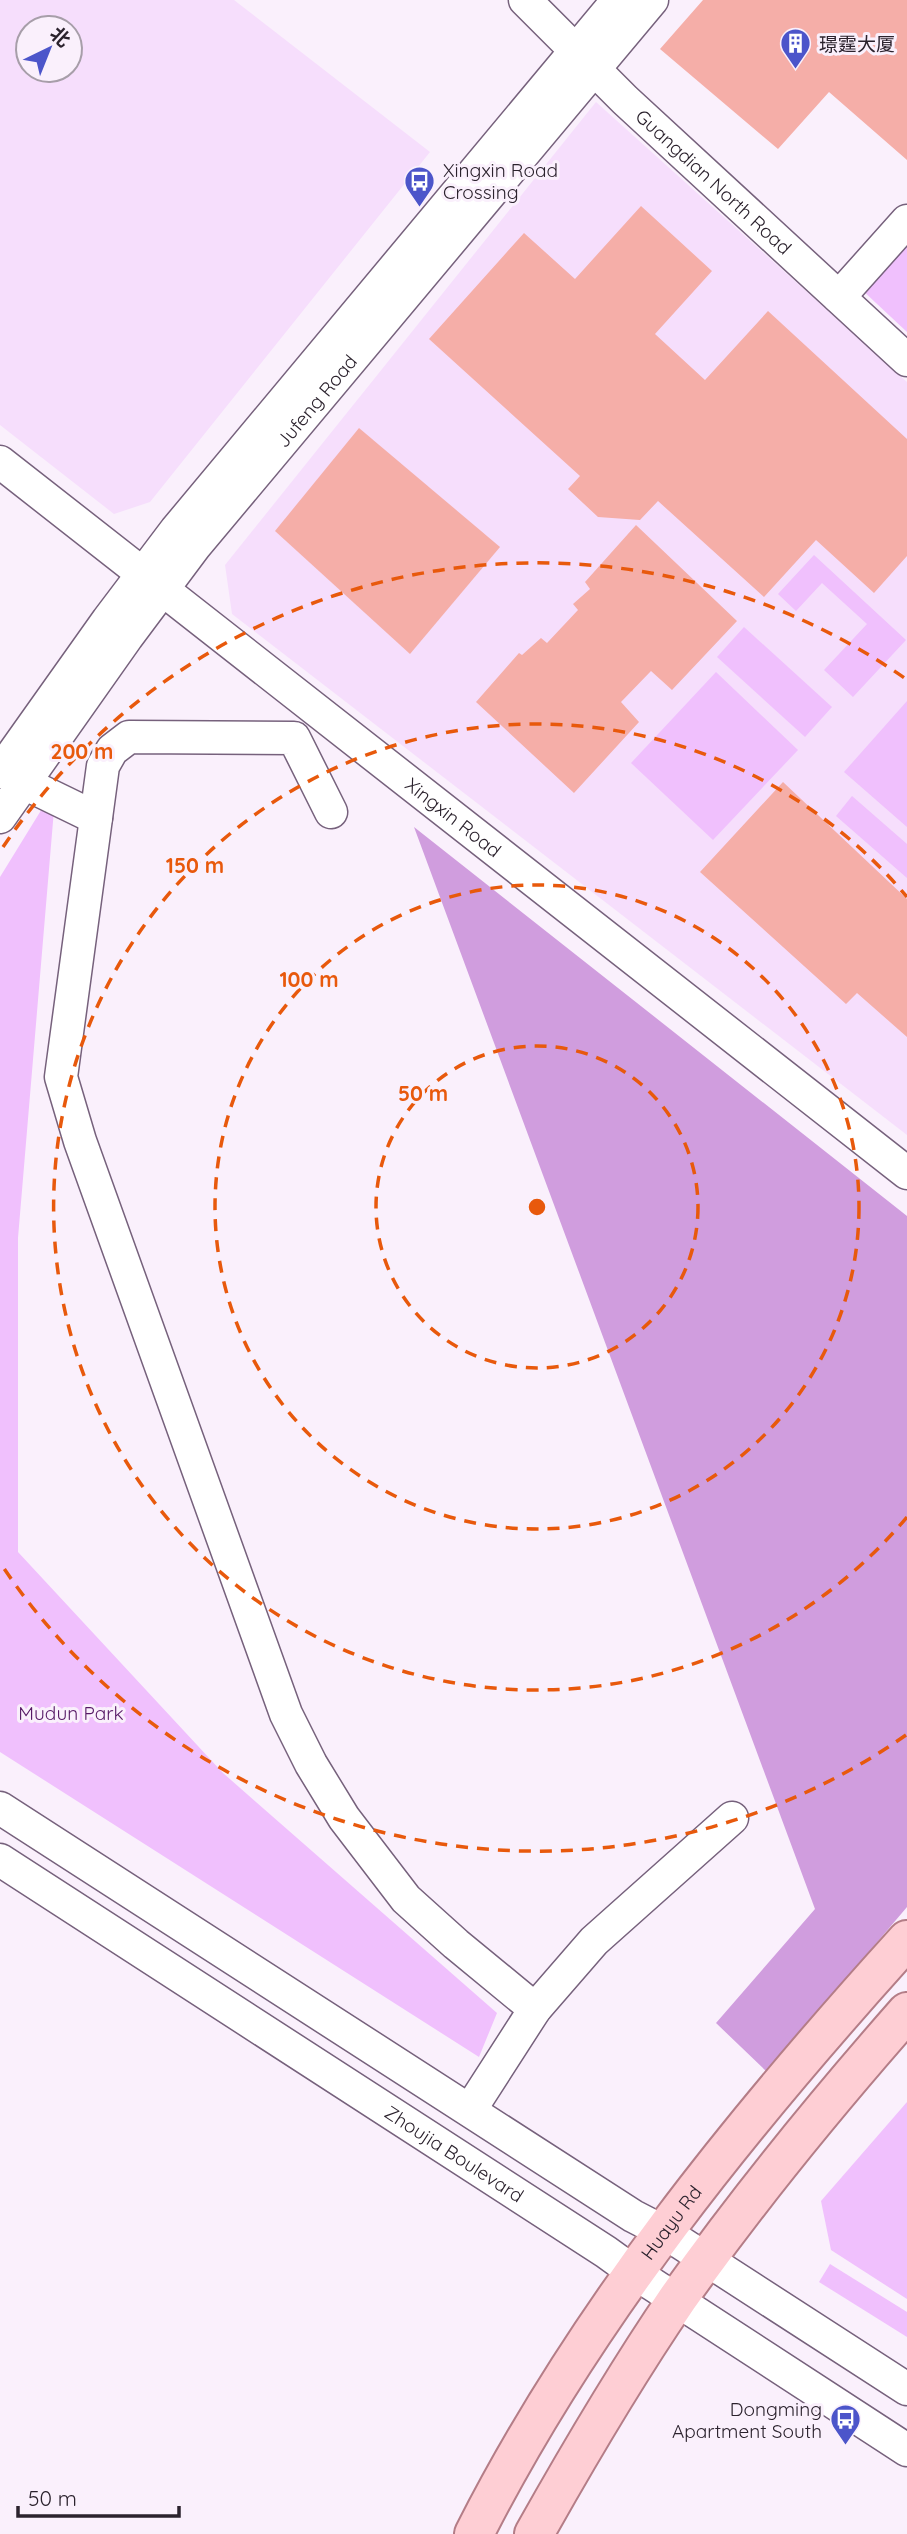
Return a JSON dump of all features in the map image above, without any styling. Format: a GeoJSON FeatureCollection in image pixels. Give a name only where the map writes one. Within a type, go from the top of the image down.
{"type":"FeatureCollection","features":[{"type":"Feature","properties":{"kind":"main road","name":"Huayu Rd"},"geometry":{"type":"LineString","coordinates":[[474,2534],[497,2489],[576,2359],[664,2232],[768,2099],[907,1940]]}},
{"type":"Feature","properties":{"kind":"main road"},"geometry":{"type":"LineString","coordinates":[[534,2534],[575,2463],[706,2259],[772,2170],[907,2012]]}},
{"type":"Feature","properties":{"kind":"street","name":"Guangdian North Road"},"geometry":{"type":"LineString","coordinates":[[525,0],[584,60],[907,360]]}},
{"type":"Feature","properties":{"kind":"street","name":"Jufeng Road"},"geometry":{"type":"LineString","coordinates":[[0,817],[12,777],[152,583],[195,546],[584,60],[618,0]]}},
{"type":"Feature","properties":{"kind":"street","name":"Jufeng Road"},"geometry":{"type":"LineString","coordinates":[[584,60],[652,0]]}},
{"type":"Feature","properties":{"kind":"street"},"geometry":{"type":"LineString","coordinates":[[839,297],[907,221]]}},
{"type":"Feature","properties":{"kind":"street","name":"Xingxin Road"},"geometry":{"type":"LineString","coordinates":[[0,462],[907,1173]]}},
{"type":"Feature","properties":{"kind":"street"},"geometry":{"type":"LineString","coordinates":[[331,812],[293,738],[129,737],[112,750],[103,766],[61,1077],[80,1141],[286,1714],[311,1764],[344,1818],[406,1899],[536,2009]]}},
{"type":"Feature","properties":{"kind":"street"},"geometry":{"type":"LineString","coordinates":[[12,777],[96,818]]}},
{"type":"Feature","properties":{"kind":"street"},"geometry":{"type":"LineString","coordinates":[[0,1808],[633,2216],[664,2232],[907,2389]]}},
{"type":"Feature","properties":{"kind":"street"},"geometry":{"type":"LineString","coordinates":[[470,2110],[536,2009],[594,1941],[732,1818]]}},
{"type":"Feature","properties":{"kind":"street","name":"Zhoujia Boulevard"},"geometry":{"type":"LineString","coordinates":[[0,1860],[907,2450]]}},
{"type":"Feature","properties":{"kind":"shaded area"},"geometry":{"type":"Polygon","coordinates":[[[0,0],[234,0],[430,152],[150,502],[114,514],[0,425],[0,0]]]}},
{"type":"Feature","properties":{"kind":"shaded area"},"geometry":{"type":"Polygon","coordinates":[[[596,102],[907,382],[907,1135],[232,614],[225,565],[596,102]]]}},
{"type":"Feature","properties":{"kind":"shaded area"},"geometry":{"type":"Polygon","coordinates":[[[414,827],[907,1216],[907,1907],[767,2072],[716,2023],[815,1909],[414,827]]]}},
{"type":"Feature","properties":{"kind":"green space"},"geometry":{"type":"Polygon","coordinates":[[[907,235],[907,332],[860,288],[907,235]]]}},
{"type":"Feature","properties":{"kind":"green space"},"geometry":{"type":"Polygon","coordinates":[[[814,555],[906,640],[853,697],[824,670],[867,624],[822,583],[796,611],[778,594],[814,555]]]}},
{"type":"Feature","properties":{"kind":"green space"},"geometry":{"type":"Polygon","coordinates":[[[744,627],[832,707],[805,737],[717,657],[744,627]]]}},
{"type":"Feature","properties":{"kind":"green space"},"geometry":{"type":"Polygon","coordinates":[[[716,672],[798,750],[713,840],[631,763],[716,672]]]}},
{"type":"Feature","properties":{"kind":"green space"},"geometry":{"type":"Polygon","coordinates":[[[907,701],[907,827],[844,772],[907,701]]]}},
{"type":"Feature","properties":{"kind":"green space","name":"Mudun Park"},"geometry":{"type":"Polygon","coordinates":[[[56,786],[18,1238],[18,1552],[223,1773],[497,2013],[479,2057],[0,1752],[0,877],[56,786]]]}},
{"type":"Feature","properties":{"kind":"green space"},"geometry":{"type":"Polygon","coordinates":[[[852,796],[907,844],[907,878],[836,816],[852,796]]]}},
{"type":"Feature","properties":{"kind":"green space"},"geometry":{"type":"Polygon","coordinates":[[[907,2102],[907,2299],[831,2250],[821,2201],[907,2102]]]}},
{"type":"Feature","properties":{"kind":"green space"},"geometry":{"type":"Polygon","coordinates":[[[830,2264],[907,2312],[907,2337],[819,2282],[830,2264]]]}},
{"type":"Feature","properties":{"kind":"building","name":"璟霆大厦"},"geometry":{"type":"Polygon","coordinates":[[[703,0],[907,0],[907,160],[829,92],[778,149],[660,49],[703,0]]]}},
{"type":"Feature","properties":{"kind":"building"},"geometry":{"type":"Polygon","coordinates":[[[641,206],[712,271],[655,334],[705,380],[768,311],[907,439],[907,556],[874,593],[816,540],[764,597],[658,501],[640,520],[598,517],[568,489],[580,476],[429,339],[524,233],[575,279],[641,206]]]}},
{"type":"Feature","properties":{"kind":"building"},"geometry":{"type":"Polygon","coordinates":[[[359,428],[500,547],[410,654],[275,531],[359,428]]]}},
{"type":"Feature","properties":{"kind":"building"},"geometry":{"type":"Polygon","coordinates":[[[636,525],[737,621],[672,690],[651,671],[621,702],[639,722],[574,793],[476,702],[519,653],[522,655],[541,638],[547,643],[578,610],[573,604],[590,589],[585,582],[636,525]]]}},
{"type":"Feature","properties":{"kind":"building"},"geometry":{"type":"Polygon","coordinates":[[[783,782],[907,899],[907,1037],[857,993],[846,1004],[700,872],[783,782]]]}},
{"type":"Feature","properties":{"kind":"place","name":"璟霆大厦"},"geometry":{"type":"Point","coordinates":[796,71]}},
{"type":"Feature","properties":{"kind":"place","name":"Xingxin Road Crossing"},"geometry":{"type":"Point","coordinates":[420,208]}},
{"type":"Feature","properties":{"kind":"place","name":"Dongming Apartment South"},"geometry":{"type":"Point","coordinates":[845,2447]}}]}
